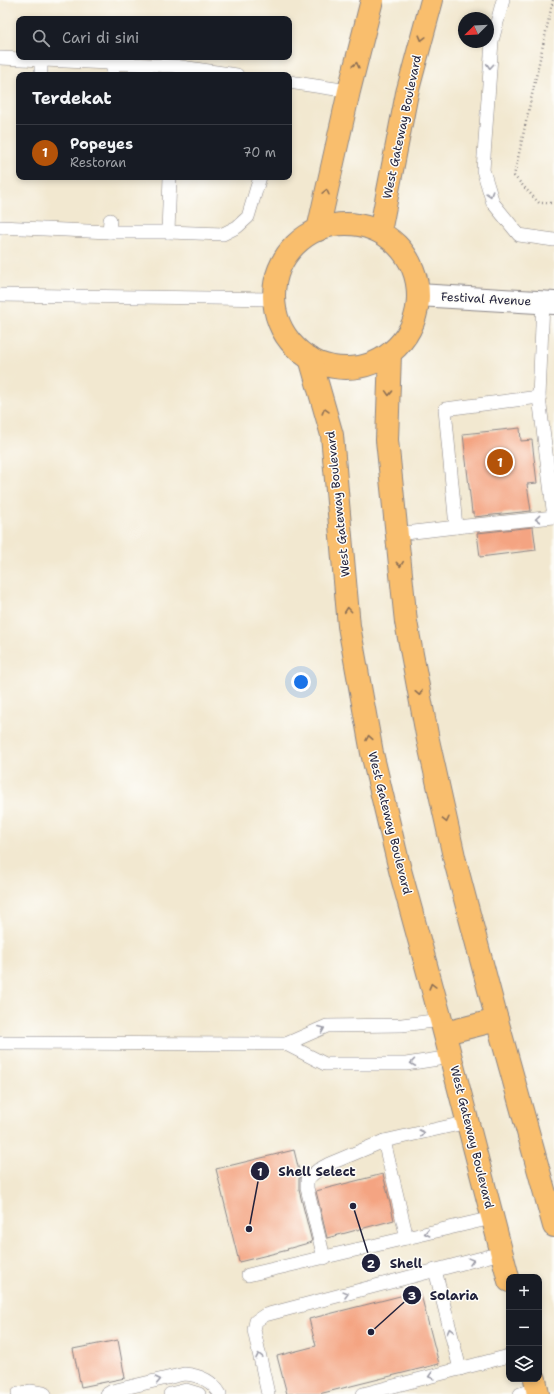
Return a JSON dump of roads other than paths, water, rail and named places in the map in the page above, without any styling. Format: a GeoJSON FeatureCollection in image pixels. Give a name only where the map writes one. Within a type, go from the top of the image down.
{"type":"FeatureCollection","features":[{"type":"Feature","properties":{"kind":"main road"},"geometry":{"type":"LineString","coordinates":[[318,230],[349,91],[372,0]]}},
{"type":"Feature","properties":{"kind":"main road","name":"West Gateway Boulevard"},"geometry":{"type":"LineString","coordinates":[[380,232],[407,93],[432,0]]}},
{"type":"Feature","properties":{"kind":"main road"},"geometry":{"type":"LineString","coordinates":[[349,224],[380,232],[395,244],[407,258],[415,276],[418,295],[415,317],[405,338],[390,354],[370,364],[350,368],[329,366],[310,358],[296,347],[285,333],[278,317],[274,299],[277,277],[286,258],[299,241],[318,230],[333,225],[349,224]]}},
{"type":"Feature","properties":{"kind":"main road"},"geometry":{"type":"LineString","coordinates":[[390,354],[387,440],[406,622],[428,740],[455,861],[554,1226]]}},
{"type":"Feature","properties":{"kind":"main road","name":"West Gateway Boulevard"},"geometry":{"type":"LineString","coordinates":[[310,358],[332,435],[350,626],[372,753],[400,870],[443,1027],[507,1274]]}},
{"type":"Feature","properties":{"kind":"main road"},"geometry":{"type":"LineString","coordinates":[[443,1027],[497,1020]]}},
{"type":"Feature","properties":{"kind":"street","name":"Festival Avenue"},"geometry":{"type":"LineString","coordinates":[[418,295],[548,302]]}},
{"type":"Feature","properties":{"kind":"lane"},"geometry":{"type":"LineString","coordinates":[[503,0],[492,41],[483,170],[492,203],[519,235],[554,240]]}},
{"type":"Feature","properties":{"kind":"lane"},"geometry":{"type":"LineString","coordinates":[[0,58],[16,59]]}},
{"type":"Feature","properties":{"kind":"lane"},"geometry":{"type":"LineString","coordinates":[[41,72],[41,60],[113,69],[199,72]]}},
{"type":"Feature","properties":{"kind":"lane"},"geometry":{"type":"LineString","coordinates":[[292,82],[349,91]]}},
{"type":"Feature","properties":{"kind":"lane"},"geometry":{"type":"LineString","coordinates":[[168,232],[170,180]]}},
{"type":"Feature","properties":{"kind":"lane"},"geometry":{"type":"LineString","coordinates":[[0,227],[33,225],[110,226],[168,232],[223,234],[237,227],[248,217],[259,180]]}},
{"type":"Feature","properties":{"kind":"lane"},"geometry":{"type":"LineString","coordinates":[[0,295],[274,299]]}},
{"type":"Feature","properties":{"kind":"lane"},"geometry":{"type":"LineString","coordinates":[[397,534],[554,517],[539,397],[548,302]]}},
{"type":"Feature","properties":{"kind":"lane"},"geometry":{"type":"LineString","coordinates":[[456,527],[445,409],[539,397]]}},
{"type":"Feature","properties":{"kind":"lane"},"geometry":{"type":"LineString","coordinates":[[0,1043],[286,1044],[327,1026],[402,1025],[443,1027]]}},
{"type":"Feature","properties":{"kind":"lane"},"geometry":{"type":"LineString","coordinates":[[286,1044],[325,1064],[406,1064],[451,1058]]}},
{"type":"Feature","properties":{"kind":"lane"},"geometry":{"type":"LineString","coordinates":[[324,1258],[306,1179],[329,1164],[384,1142],[468,1122]]}},
{"type":"Feature","properties":{"kind":"lane"},"geometry":{"type":"LineString","coordinates":[[384,1142],[408,1238]]}},
{"type":"Feature","properties":{"kind":"lane"},"geometry":{"type":"LineString","coordinates":[[248,1275],[492,1218]]}},
{"type":"Feature","properties":{"kind":"lane"},"geometry":{"type":"LineString","coordinates":[[268,1394],[254,1330],[256,1321],[265,1315],[502,1253]]}},
{"type":"Feature","properties":{"kind":"lane"},"geometry":{"type":"LineString","coordinates":[[435,1270],[460,1369]]}},
{"type":"Feature","properties":{"kind":"lane"},"geometry":{"type":"LineString","coordinates":[[363,1394],[506,1357]]}},
{"type":"Feature","properties":{"kind":"lane"},"geometry":{"type":"LineString","coordinates":[[107,1394],[112,1391],[184,1374],[195,1374],[206,1379],[215,1386],[220,1394]]}},
{"type":"Feature","properties":{"kind":"lane"},"geometry":{"type":"LineString","coordinates":[[170,1394],[186,1390],[199,1394]]}},
{"type":"Feature","properties":{"kind":"lane"},"geometry":{"type":"LineString","coordinates":[[18,1394],[30,1391],[45,1394]]}},
{"type":"Feature","properties":{"kind":"place","name":"Popeyes"},"geometry":{"type":"Point","coordinates":[500,462]}},
{"type":"Feature","properties":{"kind":"place","name":"Shell"},"geometry":{"type":"Point","coordinates":[353,1206]}},
{"type":"Feature","properties":{"kind":"place","name":"Shell Select"},"geometry":{"type":"Point","coordinates":[249,1229]}},
{"type":"Feature","properties":{"kind":"place","name":"Solaria"},"geometry":{"type":"Point","coordinates":[371,1332]}}]}
